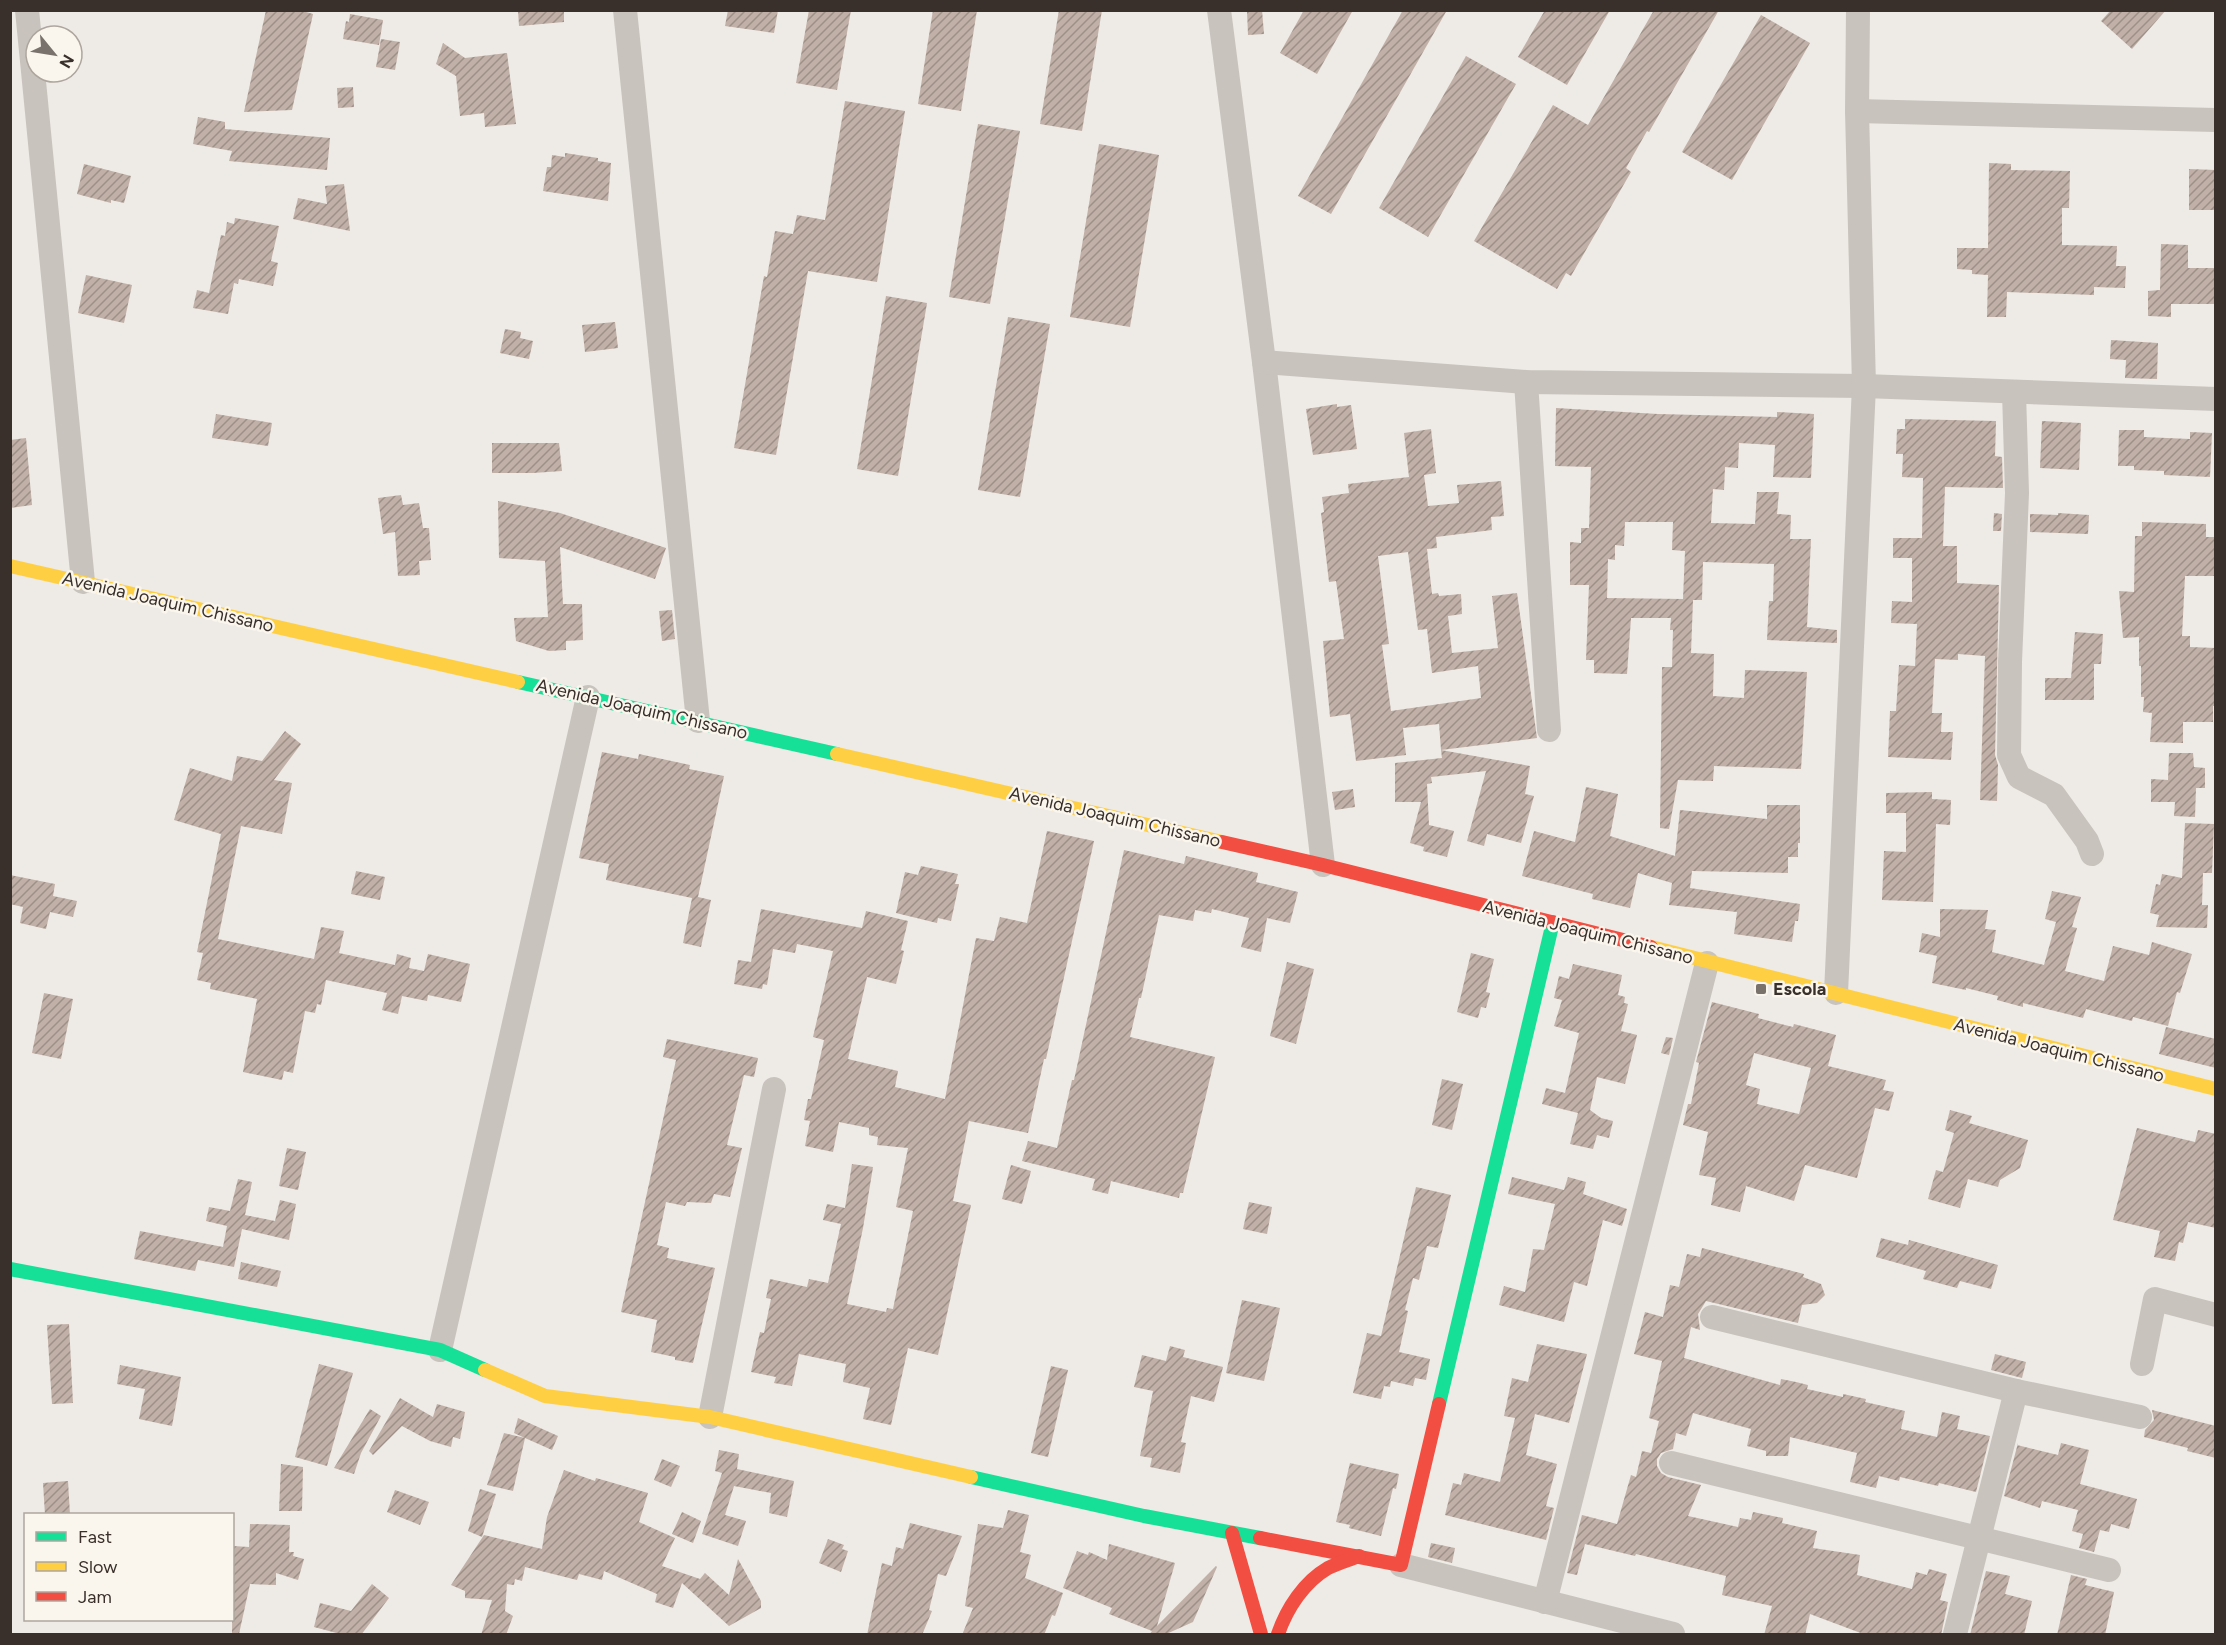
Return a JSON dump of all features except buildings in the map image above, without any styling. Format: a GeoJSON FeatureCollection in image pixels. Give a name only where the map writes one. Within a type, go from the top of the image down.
{"type":"FeatureCollection","features":[{"type":"Feature","properties":{"kind":"street"},"geometry":{"type":"LineString","coordinates":[[27,10],[83,582]]}},
{"type":"Feature","properties":{"kind":"street"},"geometry":{"type":"LineString","coordinates":[[625,10],[698,721]]}},
{"type":"Feature","properties":{"kind":"street"},"geometry":{"type":"LineString","coordinates":[[1219,10],[1264,362],[1323,865]]}},
{"type":"Feature","properties":{"kind":"street"},"geometry":{"type":"LineString","coordinates":[[1836,993],[1864,386],[1857,111],[1858,10]]}},
{"type":"Feature","properties":{"kind":"street"},"geometry":{"type":"LineString","coordinates":[[1857,111],[2216,120]]}},
{"type":"Feature","properties":{"kind":"street"},"geometry":{"type":"LineString","coordinates":[[1264,362],[1526,382],[1864,386],[2216,399]]}},
{"type":"Feature","properties":{"kind":"street"},"geometry":{"type":"LineString","coordinates":[[1526,382],[1549,730]]}},
{"type":"Feature","properties":{"kind":"street"},"geometry":{"type":"LineString","coordinates":[[2014,392],[2017,493],[2010,662],[2009,755],[2019,777],[2054,795],[2087,841],[2092,854]]}},
{"type":"Feature","properties":{"kind":"street","name":"Avenida Joaquim Chissano"},"geometry":{"type":"LineString","coordinates":[[10,566],[1323,865],[2216,1089]]}},
{"type":"Feature","properties":{"kind":"street"},"geometry":{"type":"LineString","coordinates":[[440,1350],[588,697]]}},
{"type":"Feature","properties":{"kind":"street"},"geometry":{"type":"LineString","coordinates":[[1401,1565],[1553,922]]}},
{"type":"Feature","properties":{"kind":"street"},"geometry":{"type":"LineString","coordinates":[[1545,1602],[1707,963]]}},
{"type":"Feature","properties":{"kind":"street"},"geometry":{"type":"LineString","coordinates":[[710,1417],[774,1089]]}},
{"type":"Feature","properties":{"kind":"street"},"geometry":{"type":"LineString","coordinates":[[10,1269],[440,1350],[545,1396],[710,1417],[1144,1516],[1401,1565],[1673,1635]]}},
{"type":"Feature","properties":{"kind":"street"},"geometry":{"type":"LineString","coordinates":[[2142,1364],[2155,1299],[2216,1315]]}},
{"type":"Feature","properties":{"kind":"street"},"geometry":{"type":"LineString","coordinates":[[1712,1317],[2016,1391],[2140,1417]]}},
{"type":"Feature","properties":{"kind":"street"},"geometry":{"type":"LineString","coordinates":[[1955,1635],[2016,1391]]}},
{"type":"Feature","properties":{"kind":"street"},"geometry":{"type":"LineString","coordinates":[[1671,1463],[2109,1570]]}},
{"type":"Feature","properties":{"kind":"street"},"geometry":{"type":"LineString","coordinates":[[1232,1533],[1262,1635]]}},
{"type":"Feature","properties":{"kind":"street"},"geometry":{"type":"LineString","coordinates":[[1278,1635],[1282,1622],[1299,1593],[1326,1570],[1359,1556]]}},
{"type":"Feature","properties":{"kind":"traffic: fast"},"geometry":{"type":"LineString","coordinates":[[518,682],[837,754]]}},
{"type":"Feature","properties":{"kind":"traffic: fast"},"geometry":{"type":"LineString","coordinates":[[1439,1404],[1553,922]]}},
{"type":"Feature","properties":{"kind":"traffic: fast"},"geometry":{"type":"LineString","coordinates":[[10,1269],[440,1350],[485,1370]]}},
{"type":"Feature","properties":{"kind":"traffic: fast"},"geometry":{"type":"LineString","coordinates":[[971,1477],[1144,1516],[1260,1538]]}},
{"type":"Feature","properties":{"kind":"traffic: slow"},"geometry":{"type":"LineString","coordinates":[[10,566],[518,682]]}},
{"type":"Feature","properties":{"kind":"traffic: slow"},"geometry":{"type":"LineString","coordinates":[[837,754],[1222,842]]}},
{"type":"Feature","properties":{"kind":"traffic: slow"},"geometry":{"type":"LineString","coordinates":[[1651,947],[2216,1089]]}},
{"type":"Feature","properties":{"kind":"traffic: slow"},"geometry":{"type":"LineString","coordinates":[[485,1370],[545,1396],[710,1417],[971,1477]]}},
{"type":"Feature","properties":{"kind":"traffic: jam"},"geometry":{"type":"LineString","coordinates":[[1222,842],[1651,947]]}},
{"type":"Feature","properties":{"kind":"traffic: jam"},"geometry":{"type":"LineString","coordinates":[[1260,1538],[1401,1565],[1439,1404]]}},
{"type":"Feature","properties":{"kind":"traffic: jam"},"geometry":{"type":"LineString","coordinates":[[1232,1533],[1261,1634]]}},
{"type":"Feature","properties":{"kind":"traffic: jam"},"geometry":{"type":"LineString","coordinates":[[1278,1634],[1291,1605],[1311,1581],[1328,1568],[1359,1556]]}},
{"type":"Feature","properties":{"kind":"place","name":"Escola"},"geometry":{"type":"Point","coordinates":[1761,989]}}]}
